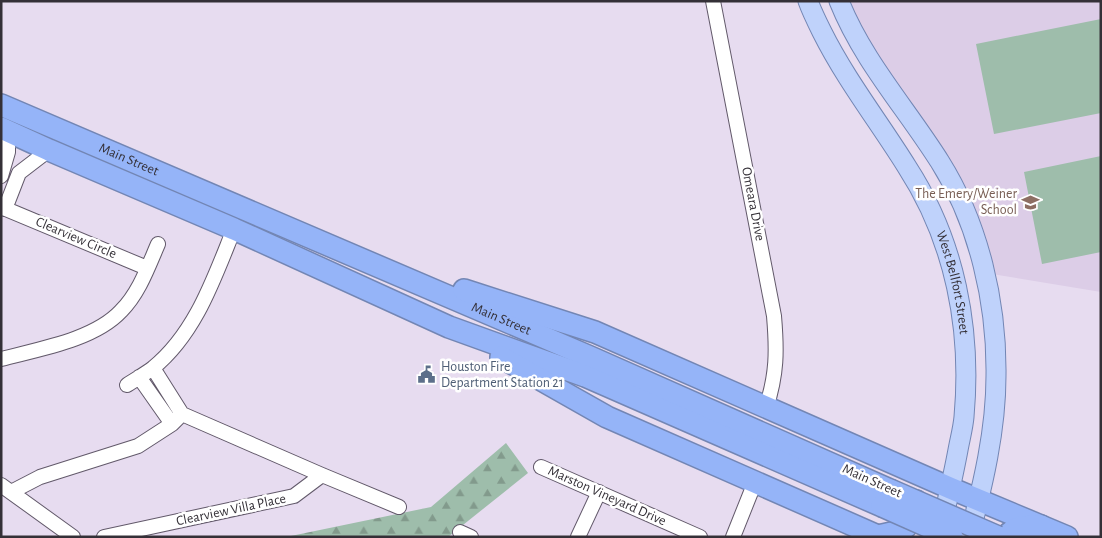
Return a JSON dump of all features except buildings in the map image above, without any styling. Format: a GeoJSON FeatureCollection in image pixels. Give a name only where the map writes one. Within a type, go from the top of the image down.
{"type":"FeatureCollection","features":[{"type":"Feature","properties":{"kind":"highway","name":"Main Street"},"geometry":{"type":"LineString","coordinates":[[1,105],[590,357],[886,498],[952,537]]}},
{"type":"Feature","properties":{"kind":"highway","name":"Main Street"},"geometry":{"type":"LineString","coordinates":[[5,130],[234,229],[449,327],[585,376],[886,498],[998,537]]}},
{"type":"Feature","properties":{"kind":"highway"},"geometry":{"type":"LineString","coordinates":[[331,247],[595,332],[950,488],[1067,537]]}},
{"type":"Feature","properties":{"kind":"highway"},"geometry":{"type":"LineString","coordinates":[[449,327],[607,417],[879,536],[896,532],[906,527],[918,496],[917,485],[910,470]]}},
{"type":"Feature","properties":{"kind":"highway"},"geometry":{"type":"LineString","coordinates":[[1006,537],[1008,533],[1020,527],[1042,526]]}},
{"type":"Feature","properties":{"kind":"main road","name":"West Bellfort Street"},"geometry":{"type":"LineString","coordinates":[[808,1],[831,50],[927,200],[944,239],[958,292],[964,326],[966,375],[964,419],[939,537]]}},
{"type":"Feature","properties":{"kind":"main road"},"geometry":{"type":"LineString","coordinates":[[839,1],[858,41],[878,74],[940,163],[963,207],[977,246],[988,288],[994,327],[996,376],[993,425],[979,500],[969,537]]}},
{"type":"Feature","properties":{"kind":"main road"},"geometry":{"type":"LineString","coordinates":[[882,130],[906,114]]}},
{"type":"Feature","properties":{"kind":"main road"},"geometry":{"type":"LineString","coordinates":[[958,292],[988,288]]}},
{"type":"Feature","properties":{"kind":"street","name":"Omeara Drive"},"geometry":{"type":"LineString","coordinates":[[713,1],[774,316],[777,342],[774,382],[766,408]]}},
{"type":"Feature","properties":{"kind":"street"},"geometry":{"type":"LineString","coordinates":[[5,130],[8,152],[1,176],[16,181]]}},
{"type":"Feature","properties":{"kind":"street","name":"Clearview Circle"},"geometry":{"type":"LineString","coordinates":[[49,150],[19,173],[3,208],[148,268]]}},
{"type":"Feature","properties":{"kind":"street"},"geometry":{"type":"LineString","coordinates":[[172,424],[133,381],[153,368],[174,347],[196,316],[234,229]]}},
{"type":"Feature","properties":{"kind":"street"},"geometry":{"type":"LineString","coordinates":[[1,358],[87,334],[107,323],[121,312],[143,280],[158,244]]}},
{"type":"Feature","properties":{"kind":"street"},"geometry":{"type":"LineString","coordinates":[[153,368],[182,414],[322,476],[399,507]]}},
{"type":"Feature","properties":{"kind":"street"},"geometry":{"type":"LineString","coordinates":[[6,488],[138,446],[172,424],[182,414]]}},
{"type":"Feature","properties":{"kind":"street","name":"Marston Vineyard Drive"},"geometry":{"type":"LineString","coordinates":[[541,467],[599,492],[685,534],[700,537]]}},
{"type":"Feature","properties":{"kind":"street","name":"Clearview Villa Place"},"geometry":{"type":"LineString","coordinates":[[104,537],[294,496],[322,476]]}},
{"type":"Feature","properties":{"kind":"street"},"geometry":{"type":"LineString","coordinates":[[733,537],[760,484]]}},
{"type":"Feature","properties":{"kind":"street"},"geometry":{"type":"LineString","coordinates":[[743,537],[760,484]]}},
{"type":"Feature","properties":{"kind":"street"},"geometry":{"type":"LineString","coordinates":[[6,488],[73,537]]}},
{"type":"Feature","properties":{"kind":"street"},"geometry":{"type":"LineString","coordinates":[[578,537],[599,492]]}},
{"type":"Feature","properties":{"kind":"shaded area","name":"The Emery/Weiner School"},"geometry":{"type":"Polygon","coordinates":[[[843,1],[1101,1],[1101,292],[992,274],[929,130],[843,1]]]}},
{"type":"Feature","properties":{"kind":"green space"},"geometry":{"type":"Polygon","coordinates":[[[1101,19],[1101,113],[994,134],[976,44],[1101,19]]]}},
{"type":"Feature","properties":{"kind":"green space"},"geometry":{"type":"Polygon","coordinates":[[[1101,156],[1101,252],[1042,264],[1024,172],[1101,156]]]}},
{"type":"Feature","properties":{"kind":"green space"},"geometry":{"type":"Polygon","coordinates":[[[506,443],[528,473],[448,537],[286,537],[431,507],[506,443]]]}},
{"type":"Feature","properties":{"kind":"place","name":"The Emery/Weiner School"},"geometry":{"type":"Point","coordinates":[1031,202]}},
{"type":"Feature","properties":{"kind":"place","name":"Houston Fire Department Station 21"},"geometry":{"type":"Point","coordinates":[427,375]}}]}
